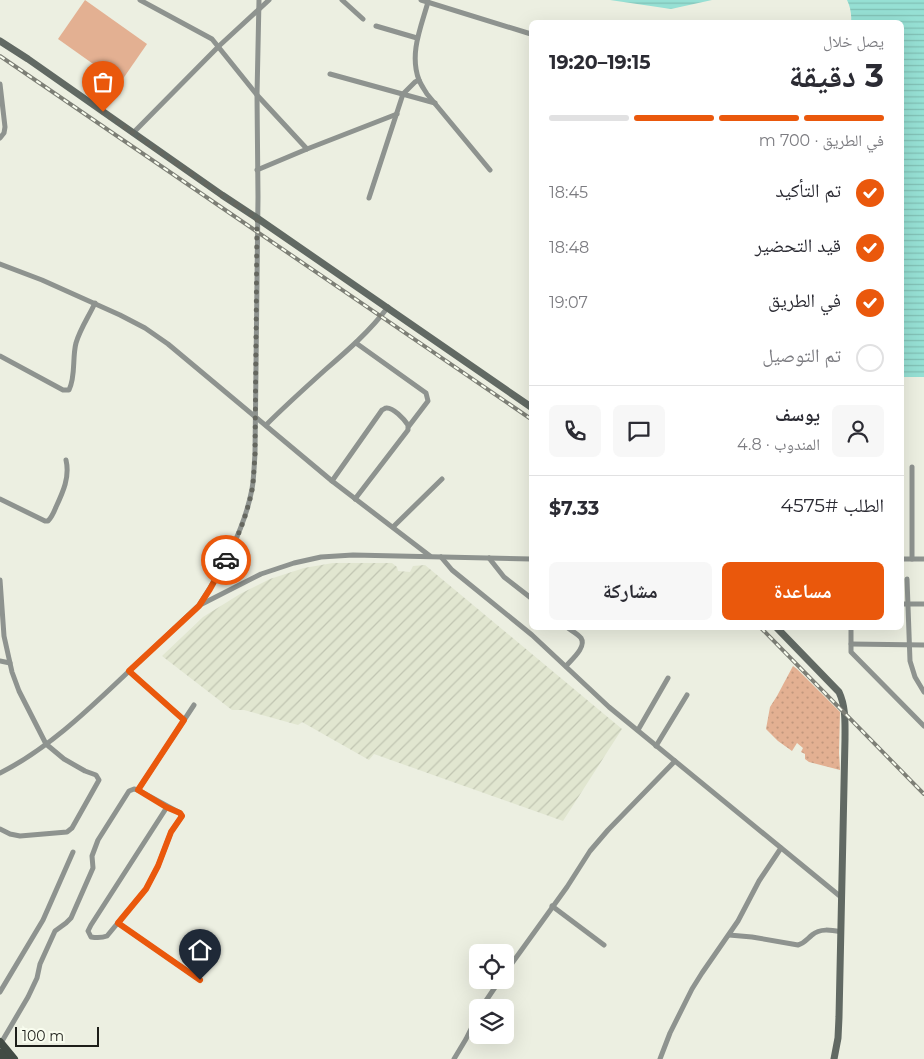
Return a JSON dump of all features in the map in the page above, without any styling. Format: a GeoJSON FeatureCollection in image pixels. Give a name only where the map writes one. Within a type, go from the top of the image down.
{"type":"FeatureCollection","features":[{"type":"Feature","properties":{"kind":"main road"},"geometry":{"type":"LineString","coordinates":[[1,1043],[14,1059]]}},
{"type":"Feature","properties":{"kind":"main road"},"geometry":{"type":"LineString","coordinates":[[0,1053],[5,1059]]}},
{"type":"Feature","properties":{"kind":"street"},"geometry":{"type":"LineString","coordinates":[[140,0],[212,38],[257,95],[306,149]]}},
{"type":"Feature","properties":{"kind":"street"},"geometry":{"type":"LineString","coordinates":[[0,773],[46,744],[96,703],[199,606],[232,550],[241,529],[252,488],[255,454],[259,0]]}},
{"type":"Feature","properties":{"kind":"street"},"geometry":{"type":"LineString","coordinates":[[133,133],[219,46],[269,0]]}},
{"type":"Feature","properties":{"kind":"street"},"geometry":{"type":"LineString","coordinates":[[342,0],[363,19]]}},
{"type":"Feature","properties":{"kind":"street"},"geometry":{"type":"LineString","coordinates":[[422,0],[529,33]]}},
{"type":"Feature","properties":{"kind":"street"},"geometry":{"type":"LineString","coordinates":[[428,2],[417,38],[415,52],[415,64],[419,80],[427,94],[490,170]]}},
{"type":"Feature","properties":{"kind":"street"},"geometry":{"type":"LineString","coordinates":[[376,26],[417,38]]}},
{"type":"Feature","properties":{"kind":"street"},"geometry":{"type":"LineString","coordinates":[[0,41],[529,406]]}},
{"type":"Feature","properties":{"kind":"street"},"geometry":{"type":"LineString","coordinates":[[330,74],[436,104]]}},
{"type":"Feature","properties":{"kind":"street"},"geometry":{"type":"LineString","coordinates":[[369,198],[404,94],[419,80]]}},
{"type":"Feature","properties":{"kind":"street"},"geometry":{"type":"LineString","coordinates":[[0,84],[5,127],[4,133],[0,138]]}},
{"type":"Feature","properties":{"kind":"street"},"geometry":{"type":"LineString","coordinates":[[257,170],[397,114]]}},
{"type":"Feature","properties":{"kind":"street"},"geometry":{"type":"LineString","coordinates":[[0,264],[95,303],[136,324],[168,344],[332,481],[430,556]]}},
{"type":"Feature","properties":{"kind":"street"},"geometry":{"type":"LineString","coordinates":[[0,356],[63,390],[68,390],[72,381],[76,344],[95,303]]}},
{"type":"Feature","properties":{"kind":"street"},"geometry":{"type":"LineString","coordinates":[[266,425],[356,343],[388,308]]}},
{"type":"Feature","properties":{"kind":"street"},"geometry":{"type":"LineString","coordinates":[[355,499],[404,437],[409,426],[428,401],[426,393],[356,343]]}},
{"type":"Feature","properties":{"kind":"street"},"geometry":{"type":"LineString","coordinates":[[332,481],[384,409],[389,408],[399,414],[409,426]]}},
{"type":"Feature","properties":{"kind":"street"},"geometry":{"type":"LineString","coordinates":[[0,499],[48,521],[63,492],[67,472],[66,460]]}},
{"type":"Feature","properties":{"kind":"street"},"geometry":{"type":"LineString","coordinates":[[912,467],[912,559]]}},
{"type":"Feature","properties":{"kind":"street"},"geometry":{"type":"LineString","coordinates":[[393,527],[442,479]]}},
{"type":"Feature","properties":{"kind":"street"},"geometry":{"type":"LineString","coordinates":[[199,606],[261,574],[294,563],[321,558],[353,555],[529,559]]}},
{"type":"Feature","properties":{"kind":"street"},"geometry":{"type":"LineString","coordinates":[[441,557],[452,570],[532,636],[609,707],[842,897]]}},
{"type":"Feature","properties":{"kind":"street"},"geometry":{"type":"LineString","coordinates":[[489,558],[504,577],[529,596]]}},
{"type":"Feature","properties":{"kind":"street"},"geometry":{"type":"LineString","coordinates":[[904,559],[924,559]]}},
{"type":"Feature","properties":{"kind":"street"},"geometry":{"type":"LineString","coordinates":[[907,579],[912,669],[924,692]]}},
{"type":"Feature","properties":{"kind":"street"},"geometry":{"type":"LineString","coordinates":[[0,580],[4,636],[12,672],[19,691],[46,744],[64,759],[96,775],[99,780],[72,828],[67,832],[20,836],[0,829]]}},
{"type":"Feature","properties":{"kind":"street"},"geometry":{"type":"LineString","coordinates":[[904,604],[924,604]]}},
{"type":"Feature","properties":{"kind":"street"},"geometry":{"type":"LineString","coordinates":[[566,666],[583,645],[581,638],[571,630]]}},
{"type":"Feature","properties":{"kind":"street"},"geometry":{"type":"LineString","coordinates":[[778,630],[839,692],[844,713],[838,1038],[834,1059]]}},
{"type":"Feature","properties":{"kind":"street"},"geometry":{"type":"LineString","coordinates":[[851,630],[851,652],[924,726]]}},
{"type":"Feature","properties":{"kind":"street"},"geometry":{"type":"LineString","coordinates":[[851,644],[924,645]]}},
{"type":"Feature","properties":{"kind":"street"},"geometry":{"type":"LineString","coordinates":[[0,661],[10,663]]}},
{"type":"Feature","properties":{"kind":"street"},"geometry":{"type":"LineString","coordinates":[[129,671],[184,720]]}},
{"type":"Feature","properties":{"kind":"street"},"geometry":{"type":"LineString","coordinates":[[638,730],[668,678]]}},
{"type":"Feature","properties":{"kind":"street"},"geometry":{"type":"LineString","coordinates":[[656,746],[687,695]]}},
{"type":"Feature","properties":{"kind":"street"},"geometry":{"type":"LineString","coordinates":[[138,790],[194,705]]}},
{"type":"Feature","properties":{"kind":"street"},"geometry":{"type":"LineString","coordinates":[[514,961],[590,851],[675,761]]}},
{"type":"Feature","properties":{"kind":"street"},"geometry":{"type":"LineString","coordinates":[[1,1043],[28,997],[55,931],[71,918],[93,868],[92,856],[98,840],[129,791],[138,790],[180,813],[182,816],[171,832],[158,866],[146,889],[107,936],[104,938],[91,937],[88,931],[91,925],[166,807]]}},
{"type":"Feature","properties":{"kind":"street"},"geometry":{"type":"LineString","coordinates":[[660,1059],[670,1033],[692,989],[729,935],[759,881],[782,848]]}},
{"type":"Feature","properties":{"kind":"street"},"geometry":{"type":"LineString","coordinates":[[0,992],[43,920],[74,852]]}},
{"type":"Feature","properties":{"kind":"street"},"geometry":{"type":"LineString","coordinates":[[552,906],[604,945]]}},
{"type":"Feature","properties":{"kind":"street"},"geometry":{"type":"LineString","coordinates":[[118,923],[200,980]]}},
{"type":"Feature","properties":{"kind":"street"},"geometry":{"type":"LineString","coordinates":[[729,935],[798,945],[821,930],[841,932]]}},
{"type":"Feature","properties":{"kind":"street"},"geometry":{"type":"LineString","coordinates":[[454,1059],[469,1033]]}},
{"type":"Feature","properties":{"kind":"shaded area"},"geometry":{"type":"Polygon","coordinates":[[[85,0],[147,44],[120,83],[58,39],[85,0]]]}},
{"type":"Feature","properties":{"kind":"shaded area"},"geometry":{"type":"Polygon","coordinates":[[[333,563],[392,563],[397,567],[398,571],[410,572],[413,566],[425,565],[622,729],[563,821],[374,754],[369,760],[302,722],[298,725],[244,710],[232,710],[162,656],[203,617],[240,594],[270,579],[304,568],[333,563]]]}},
{"type":"Feature","properties":{"kind":"shaded area"},"geometry":{"type":"Polygon","coordinates":[[[793,666],[840,712],[840,770],[809,762],[805,759],[805,754],[801,752],[803,748],[797,743],[792,751],[766,729],[770,707],[793,666]]]}},
{"type":"Feature","properties":{"kind":"water"},"geometry":{"type":"Polygon","coordinates":[[[610,0],[712,0],[671,9],[610,0]]]}},
{"type":"Feature","properties":{"kind":"water"},"geometry":{"type":"Polygon","coordinates":[[[847,0],[924,0],[924,377],[904,377],[904,20],[851,20],[851,11],[847,0]]]}},
{"type":"Feature","properties":{"kind":"railway"},"geometry":{"type":"LineString","coordinates":[[0,56],[529,418]]}},
{"type":"Feature","properties":{"kind":"railway"},"geometry":{"type":"LineString","coordinates":[[763,630],[924,794]]}},
{"type":"Feature","properties":{"kind":"way so far"},"geometry":{"type":"LineString","coordinates":[[103,112],[257,218],[256,416],[252,488],[241,529],[226,560]]}},
{"type":"Feature","properties":{"kind":"route"},"geometry":{"type":"LineString","coordinates":[[200,980],[118,923],[146,889],[158,866],[171,832],[182,816],[180,813],[138,790],[184,720],[129,671],[199,606],[226,560]]}}]}
